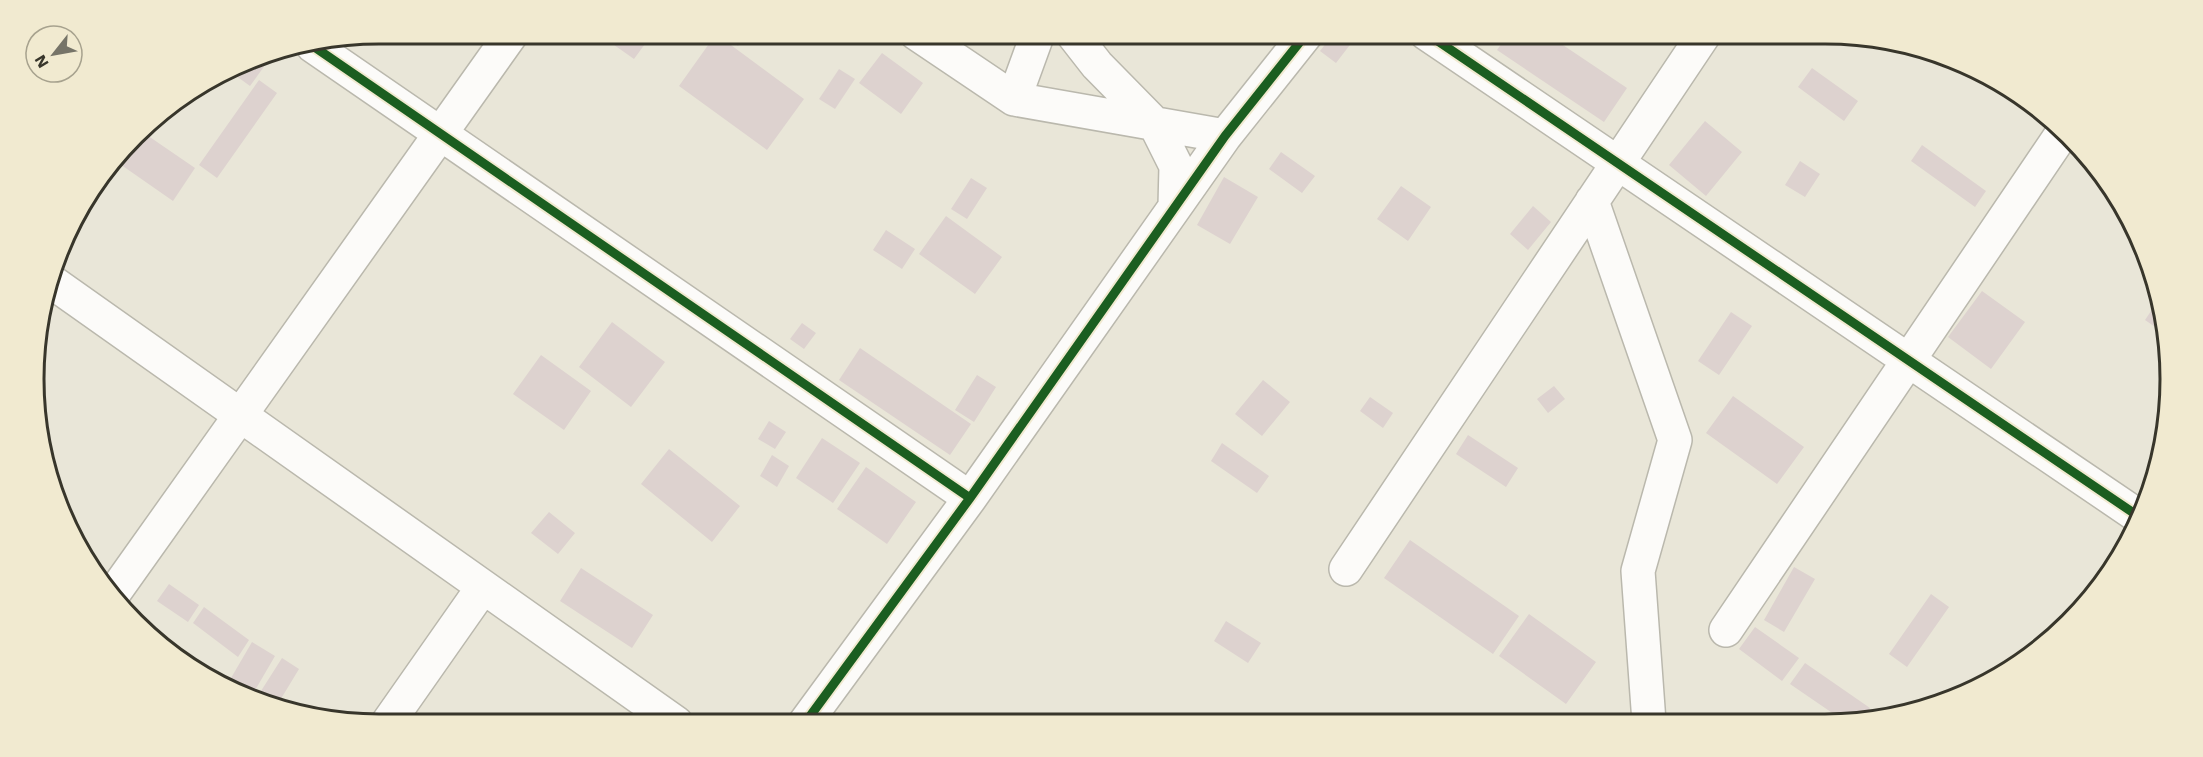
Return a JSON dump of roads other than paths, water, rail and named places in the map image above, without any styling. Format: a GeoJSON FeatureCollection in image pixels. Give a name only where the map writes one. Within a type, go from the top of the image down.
{"type":"FeatureCollection","features":[{"type":"Feature","properties":{"kind":"street"},"geometry":{"type":"LineString","coordinates":[[118,588],[504,44]]}},
{"type":"Feature","properties":{"kind":"street"},"geometry":{"type":"LineString","coordinates":[[932,44],[1014,99],[1225,136]]}},
{"type":"Feature","properties":{"kind":"street"},"geometry":{"type":"LineString","coordinates":[[1014,99],[1034,44]]}},
{"type":"Feature","properties":{"kind":"street"},"geometry":{"type":"LineString","coordinates":[[1081,44],[1096,64],[1155,124],[1176,166],[1175,206]]}},
{"type":"Feature","properties":{"kind":"street"},"geometry":{"type":"LineString","coordinates":[[812,714],[970,498],[1225,136],[1298,44]]}},
{"type":"Feature","properties":{"kind":"street"},"geometry":{"type":"LineString","coordinates":[[1442,44],[2132,512]]}},
{"type":"Feature","properties":{"kind":"street"},"geometry":{"type":"LineString","coordinates":[[1346,569],[1698,44]]}},
{"type":"Feature","properties":{"kind":"street"},"geometry":{"type":"LineString","coordinates":[[318,49],[970,498]]}},
{"type":"Feature","properties":{"kind":"street"},"geometry":{"type":"LineString","coordinates":[[1726,630],[2058,139]]}},
{"type":"Feature","properties":{"kind":"street"},"geometry":{"type":"LineString","coordinates":[[1592,201],[1675,440],[1638,571],[1648,714]]}},
{"type":"Feature","properties":{"kind":"street"},"geometry":{"type":"LineString","coordinates":[[57,286],[663,714]]}},
{"type":"Feature","properties":{"kind":"street"},"geometry":{"type":"LineString","coordinates":[[394,714],[483,587]]}}]}
